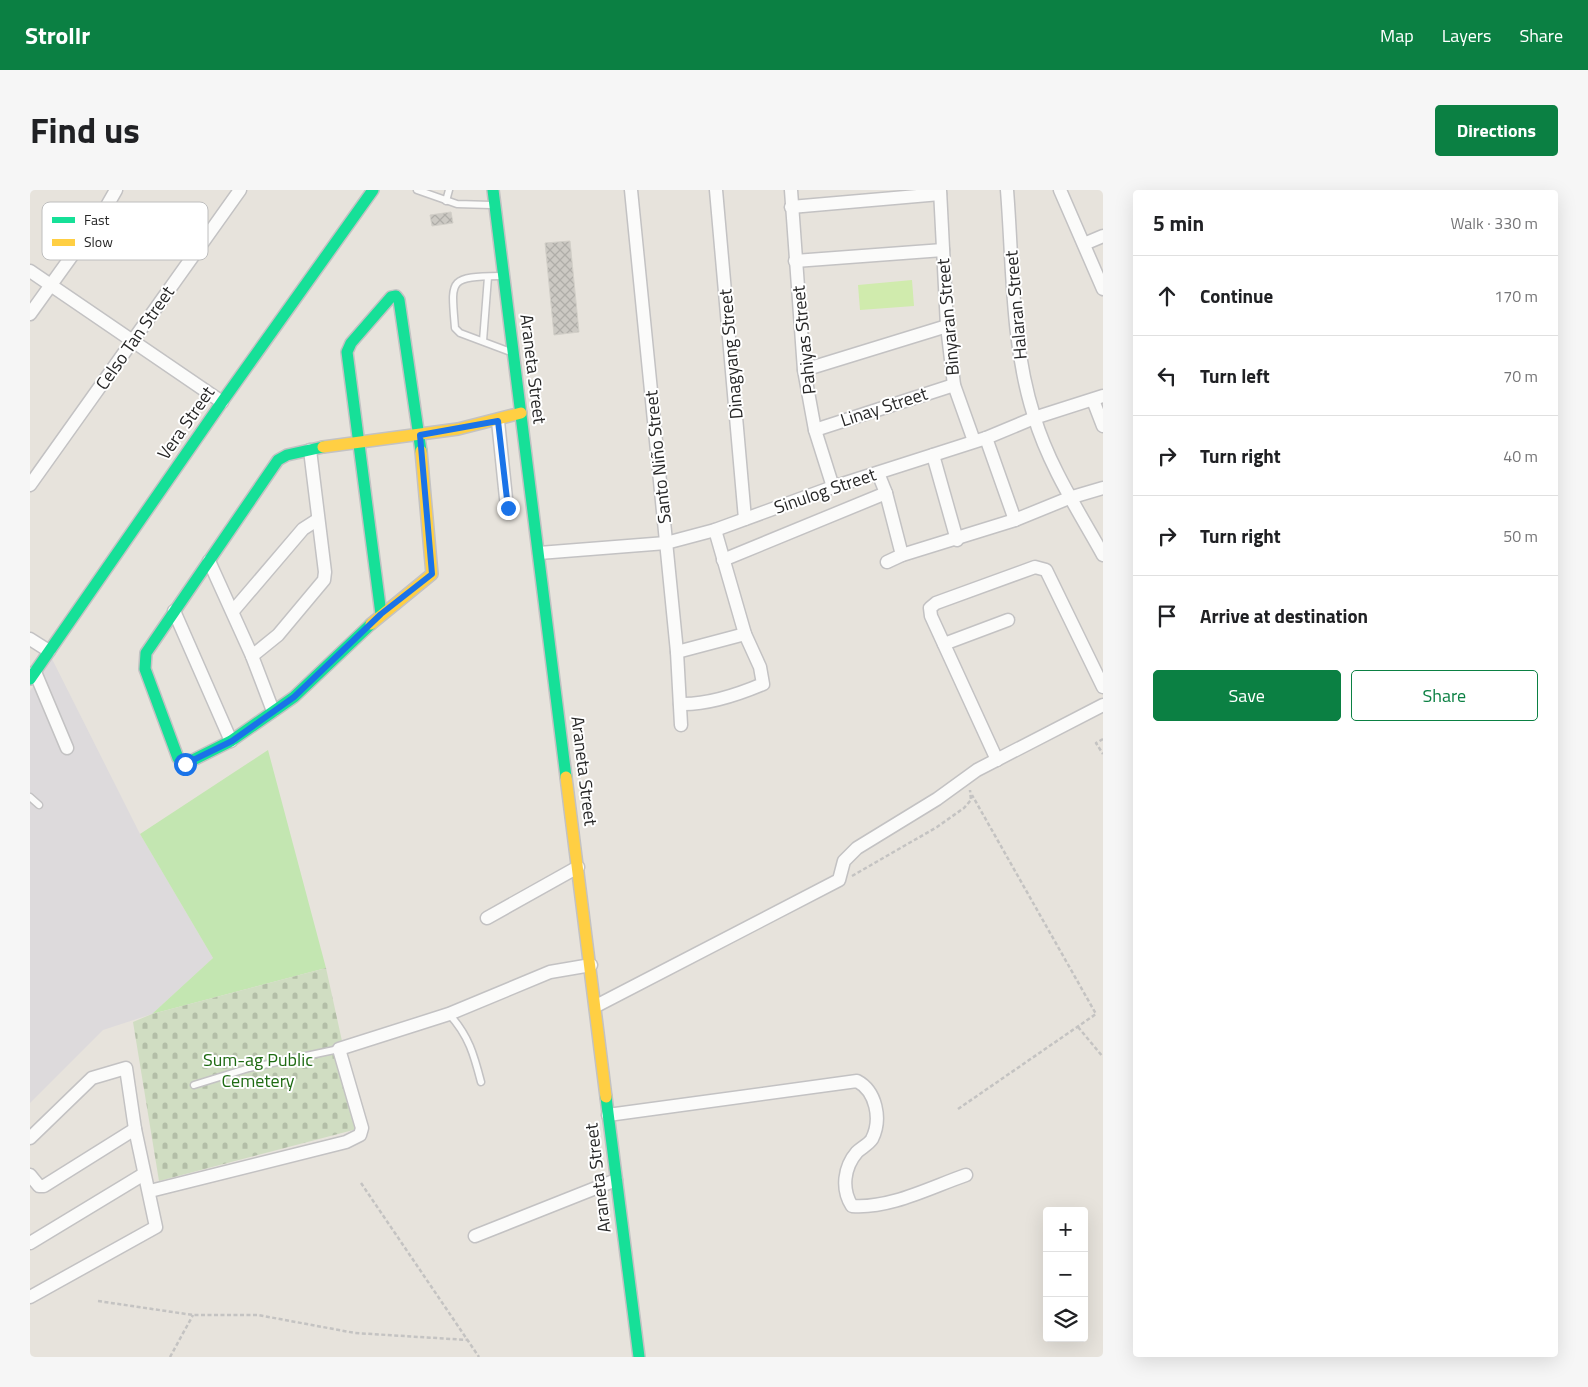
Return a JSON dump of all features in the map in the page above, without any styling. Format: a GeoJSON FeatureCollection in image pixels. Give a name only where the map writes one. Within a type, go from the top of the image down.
{"type":"FeatureCollection","features":[{"type":"Feature","properties":{"kind":"main road","name":"Vera Street"},"geometry":{"type":"LineString","coordinates":[[32,675],[222,402],[373,190]]}},
{"type":"Feature","properties":{"kind":"main road","name":"Araneta Street"},"geometry":{"type":"LineString","coordinates":[[493,190],[639,1357]]}},
{"type":"Feature","properties":{"kind":"main road"},"geometry":{"type":"LineString","coordinates":[[381,614],[358,443],[348,347],[392,297],[396,296],[400,300],[420,435],[433,570],[429,577],[381,614],[314,680],[273,711],[232,741],[192,762],[185,764],[178,758],[144,661],[146,653],[278,460],[286,455],[310,450],[358,443],[420,435],[498,421],[521,413]]}},
{"type":"Feature","properties":{"kind":"street"},"geometry":{"type":"LineString","coordinates":[[109,202],[116,190]]}},
{"type":"Feature","properties":{"kind":"street","name":"Celso Tan Street"},"geometry":{"type":"LineString","coordinates":[[208,235],[240,190]]}},
{"type":"Feature","properties":{"kind":"street","name":"Santo Niño Street"},"geometry":{"type":"LineString","coordinates":[[632,190],[677,652],[681,725]]}},
{"type":"Feature","properties":{"kind":"street","name":"Dinagyang Street"},"geometry":{"type":"LineString","coordinates":[[716,190],[745,519]]}},
{"type":"Feature","properties":{"kind":"street","name":"Pahiyas Street"},"geometry":{"type":"LineString","coordinates":[[791,190],[804,370],[815,430],[832,487]]}},
{"type":"Feature","properties":{"kind":"street","name":"Halaran Street"},"geometry":{"type":"LineString","coordinates":[[1007,190],[1018,344],[1021,366],[1034,418],[1069,498],[1103,555]]}},
{"type":"Feature","properties":{"kind":"street"},"geometry":{"type":"LineString","coordinates":[[1060,190],[1103,289]]}},
{"type":"Feature","properties":{"kind":"street"},"geometry":{"type":"LineString","coordinates":[[791,207],[940,192]]}},
{"type":"Feature","properties":{"kind":"street","name":"Binyaran Street"},"geometry":{"type":"LineString","coordinates":[[940,192],[947,326],[954,385],[1015,520]]}},
{"type":"Feature","properties":{"kind":"street"},"geometry":{"type":"LineString","coordinates":[[1084,244],[1103,236]]}},
{"type":"Feature","properties":{"kind":"street"},"geometry":{"type":"LineString","coordinates":[[796,262],[943,250]]}},
{"type":"Feature","properties":{"kind":"street"},"geometry":{"type":"LineString","coordinates":[[30,314],[69,260]]}},
{"type":"Feature","properties":{"kind":"street","name":"Celso Tan Street"},"geometry":{"type":"LineString","coordinates":[[30,485],[190,260]]}},
{"type":"Feature","properties":{"kind":"street"},"geometry":{"type":"LineString","coordinates":[[30,272],[222,402]]}},
{"type":"Feature","properties":{"kind":"street"},"geometry":{"type":"LineString","coordinates":[[804,370],[947,326]]}},
{"type":"Feature","properties":{"kind":"street","name":"Linay Street"},"geometry":{"type":"LineString","coordinates":[[815,430],[954,385]]}},
{"type":"Feature","properties":{"kind":"street"},"geometry":{"type":"LineString","coordinates":[[1098,398],[1103,426]]}},
{"type":"Feature","properties":{"kind":"street","name":"Sinulog Street"},"geometry":{"type":"LineString","coordinates":[[539,554],[666,543],[716,530],[832,487],[878,474],[980,439],[1034,418],[1098,398]]}},
{"type":"Feature","properties":{"kind":"street"},"geometry":{"type":"LineString","coordinates":[[498,421],[508,508]]}},
{"type":"Feature","properties":{"kind":"street"},"geometry":{"type":"LineString","coordinates":[[252,656],[278,635],[324,580],[325,572],[317,520],[310,450]]}},
{"type":"Feature","properties":{"kind":"street"},"geometry":{"type":"LineString","coordinates":[[933,455],[957,540]]}},
{"type":"Feature","properties":{"kind":"street"},"geometry":{"type":"LineString","coordinates":[[878,474],[886,493],[902,555]]}},
{"type":"Feature","properties":{"kind":"street"},"geometry":{"type":"LineString","coordinates":[[886,562],[902,555],[957,540],[1015,520],[1069,498],[1103,488]]}},
{"type":"Feature","properties":{"kind":"street"},"geometry":{"type":"LineString","coordinates":[[722,560],[886,493]]}},
{"type":"Feature","properties":{"kind":"street"},"geometry":{"type":"LineString","coordinates":[[233,612],[298,534],[317,520]]}},
{"type":"Feature","properties":{"kind":"street"},"geometry":{"type":"LineString","coordinates":[[680,704],[696,705],[745,692],[763,684],[760,667],[745,634],[722,560],[716,530]]}},
{"type":"Feature","properties":{"kind":"street"},"geometry":{"type":"LineString","coordinates":[[209,561],[252,656],[273,711]]}},
{"type":"Feature","properties":{"kind":"street"},"geometry":{"type":"LineString","coordinates":[[997,760],[931,616],[930,608],[936,603],[1034,567],[1042,567],[1046,570],[1103,687]]}},
{"type":"Feature","properties":{"kind":"street"},"geometry":{"type":"LineString","coordinates":[[174,611],[232,741]]}},
{"type":"Feature","properties":{"kind":"street"},"geometry":{"type":"LineString","coordinates":[[944,644],[1008,620]]}},
{"type":"Feature","properties":{"kind":"street"},"geometry":{"type":"LineString","coordinates":[[677,652],[745,634]]}},
{"type":"Feature","properties":{"kind":"street"},"geometry":{"type":"LineString","coordinates":[[30,639],[49,651]]}},
{"type":"Feature","properties":{"kind":"street"},"geometry":{"type":"LineString","coordinates":[[32,675],[67,748]]}},
{"type":"Feature","properties":{"kind":"street"},"geometry":{"type":"LineString","coordinates":[[596,1006],[839,880],[841,868],[850,854],[997,760],[1103,705]]}},
{"type":"Feature","properties":{"kind":"street"},"geometry":{"type":"LineString","coordinates":[[487,918],[578,867]]}},
{"type":"Feature","properties":{"kind":"street"},"geometry":{"type":"LineString","coordinates":[[150,1191],[346,1142],[360,1135],[362,1128],[339,1049],[449,1014],[550,972],[591,965]]}},
{"type":"Feature","properties":{"kind":"street"},"geometry":{"type":"LineString","coordinates":[[30,1138],[92,1078],[126,1068],[135,1129],[144,1174],[150,1191],[156,1226],[30,1296]]}},
{"type":"Feature","properties":{"kind":"street"},"geometry":{"type":"LineString","coordinates":[[608,1115],[857,1081],[869,1089],[874,1100],[876,1113],[871,1140],[857,1152],[846,1174],[846,1196],[852,1206],[864,1207],[894,1200],[966,1175]]}},
{"type":"Feature","properties":{"kind":"street"},"geometry":{"type":"LineString","coordinates":[[30,1175],[39,1186],[44,1186],[135,1129]]}},
{"type":"Feature","properties":{"kind":"street"},"geometry":{"type":"LineString","coordinates":[[30,1243],[144,1174]]}},
{"type":"Feature","properties":{"kind":"street"},"geometry":{"type":"LineString","coordinates":[[475,1236],[616,1180]]}},
{"type":"Feature","properties":{"kind":"lane"},"geometry":{"type":"LineString","coordinates":[[417,190],[457,204],[495,206]]}},
{"type":"Feature","properties":{"kind":"lane"},"geometry":{"type":"LineString","coordinates":[[446,200],[449,190]]}},
{"type":"Feature","properties":{"kind":"lane"},"geometry":{"type":"LineString","coordinates":[[503,276],[467,277],[458,281],[452,290],[455,328],[460,333],[513,353]]}},
{"type":"Feature","properties":{"kind":"lane"},"geometry":{"type":"LineString","coordinates":[[482,341],[488,277]]}},
{"type":"Feature","properties":{"kind":"lane"},"geometry":{"type":"LineString","coordinates":[[30,797],[39,805]]}},
{"type":"Feature","properties":{"kind":"lane"},"geometry":{"type":"LineString","coordinates":[[449,1014],[463,1030],[469,1041],[481,1082]]}},
{"type":"Feature","properties":{"kind":"lane"},"geometry":{"type":"LineString","coordinates":[[194,1085],[249,1068],[339,1049]]}},
{"type":"Feature","properties":{"kind":"path"},"geometry":{"type":"LineString","coordinates":[[1103,739],[1096,743],[1103,754]]}},
{"type":"Feature","properties":{"kind":"path"},"geometry":{"type":"LineString","coordinates":[[958,1109],[1096,1014],[972,795],[965,779]]}},
{"type":"Feature","properties":{"kind":"path"},"geometry":{"type":"LineString","coordinates":[[839,880],[859,873],[930,831],[964,808],[971,800],[972,795]]}},
{"type":"Feature","properties":{"kind":"path"},"geometry":{"type":"LineString","coordinates":[[1078,1027],[1103,1057]]}},
{"type":"Feature","properties":{"kind":"path"},"geometry":{"type":"LineString","coordinates":[[361,1182],[479,1357]]}},
{"type":"Feature","properties":{"kind":"path"},"geometry":{"type":"LineString","coordinates":[[98,1301],[193,1316],[258,1315],[355,1333],[468,1340]]}},
{"type":"Feature","properties":{"kind":"path"},"geometry":{"type":"LineString","coordinates":[[170,1357],[193,1316]]}},
{"type":"Feature","properties":{"kind":"shaded area"},"geometry":{"type":"Polygon","coordinates":[[[52,659],[140,834],[213,958],[152,1014],[103,1030],[30,1103],[30,691],[52,659]]]}},
{"type":"Feature","properties":{"kind":"green space"},"geometry":{"type":"Polygon","coordinates":[[[912,280],[914,306],[860,310],[858,285],[912,280]]]}},
{"type":"Feature","properties":{"kind":"green space"},"geometry":{"type":"Polygon","coordinates":[[[268,750],[326,968],[152,1014],[213,958],[140,834],[268,750]]]}},
{"type":"Feature","properties":{"kind":"green space","name":"Sum-ag Public Cemetery"},"geometry":{"type":"Polygon","coordinates":[[[326,968],[361,1128],[159,1181],[133,1022],[152,1014],[326,968]]]}},
{"type":"Feature","properties":{"kind":"building"},"geometry":{"type":"Polygon","coordinates":[[[451,212],[453,223],[432,226],[430,215],[451,212]]]}},
{"type":"Feature","properties":{"kind":"building"},"geometry":{"type":"Polygon","coordinates":[[[570,241],[579,332],[554,335],[545,243],[570,241]]]}},
{"type":"Feature","properties":{"kind":"traffic: fast"},"geometry":{"type":"LineString","coordinates":[[30,679],[222,402],[373,190]]}},
{"type":"Feature","properties":{"kind":"traffic: fast"},"geometry":{"type":"LineString","coordinates":[[493,190],[566,777]]}},
{"type":"Feature","properties":{"kind":"traffic: fast"},"geometry":{"type":"LineString","coordinates":[[381,614],[347,352],[351,343],[391,297],[396,296],[399,300],[421,451]]}},
{"type":"Feature","properties":{"kind":"traffic: fast"},"geometry":{"type":"LineString","coordinates":[[323,447],[287,455],[278,460],[146,653],[145,669],[178,758],[185,764],[231,741],[294,697],[371,624]]}},
{"type":"Feature","properties":{"kind":"traffic: fast"},"geometry":{"type":"LineString","coordinates":[[606,1097],[639,1357]]}},
{"type":"Feature","properties":{"kind":"traffic: slow"},"geometry":{"type":"LineString","coordinates":[[323,447],[458,429],[521,413]]}},
{"type":"Feature","properties":{"kind":"traffic: slow"},"geometry":{"type":"LineString","coordinates":[[371,624],[432,574],[421,451]]}},
{"type":"Feature","properties":{"kind":"traffic: slow"},"geometry":{"type":"LineString","coordinates":[[566,777],[606,1097]]}},
{"type":"Feature","properties":{"kind":"route"},"geometry":{"type":"LineString","coordinates":[[185,764],[232,741],[294,697],[314,680],[381,614],[432,574],[420,435],[498,421],[508,508]]}}]}
